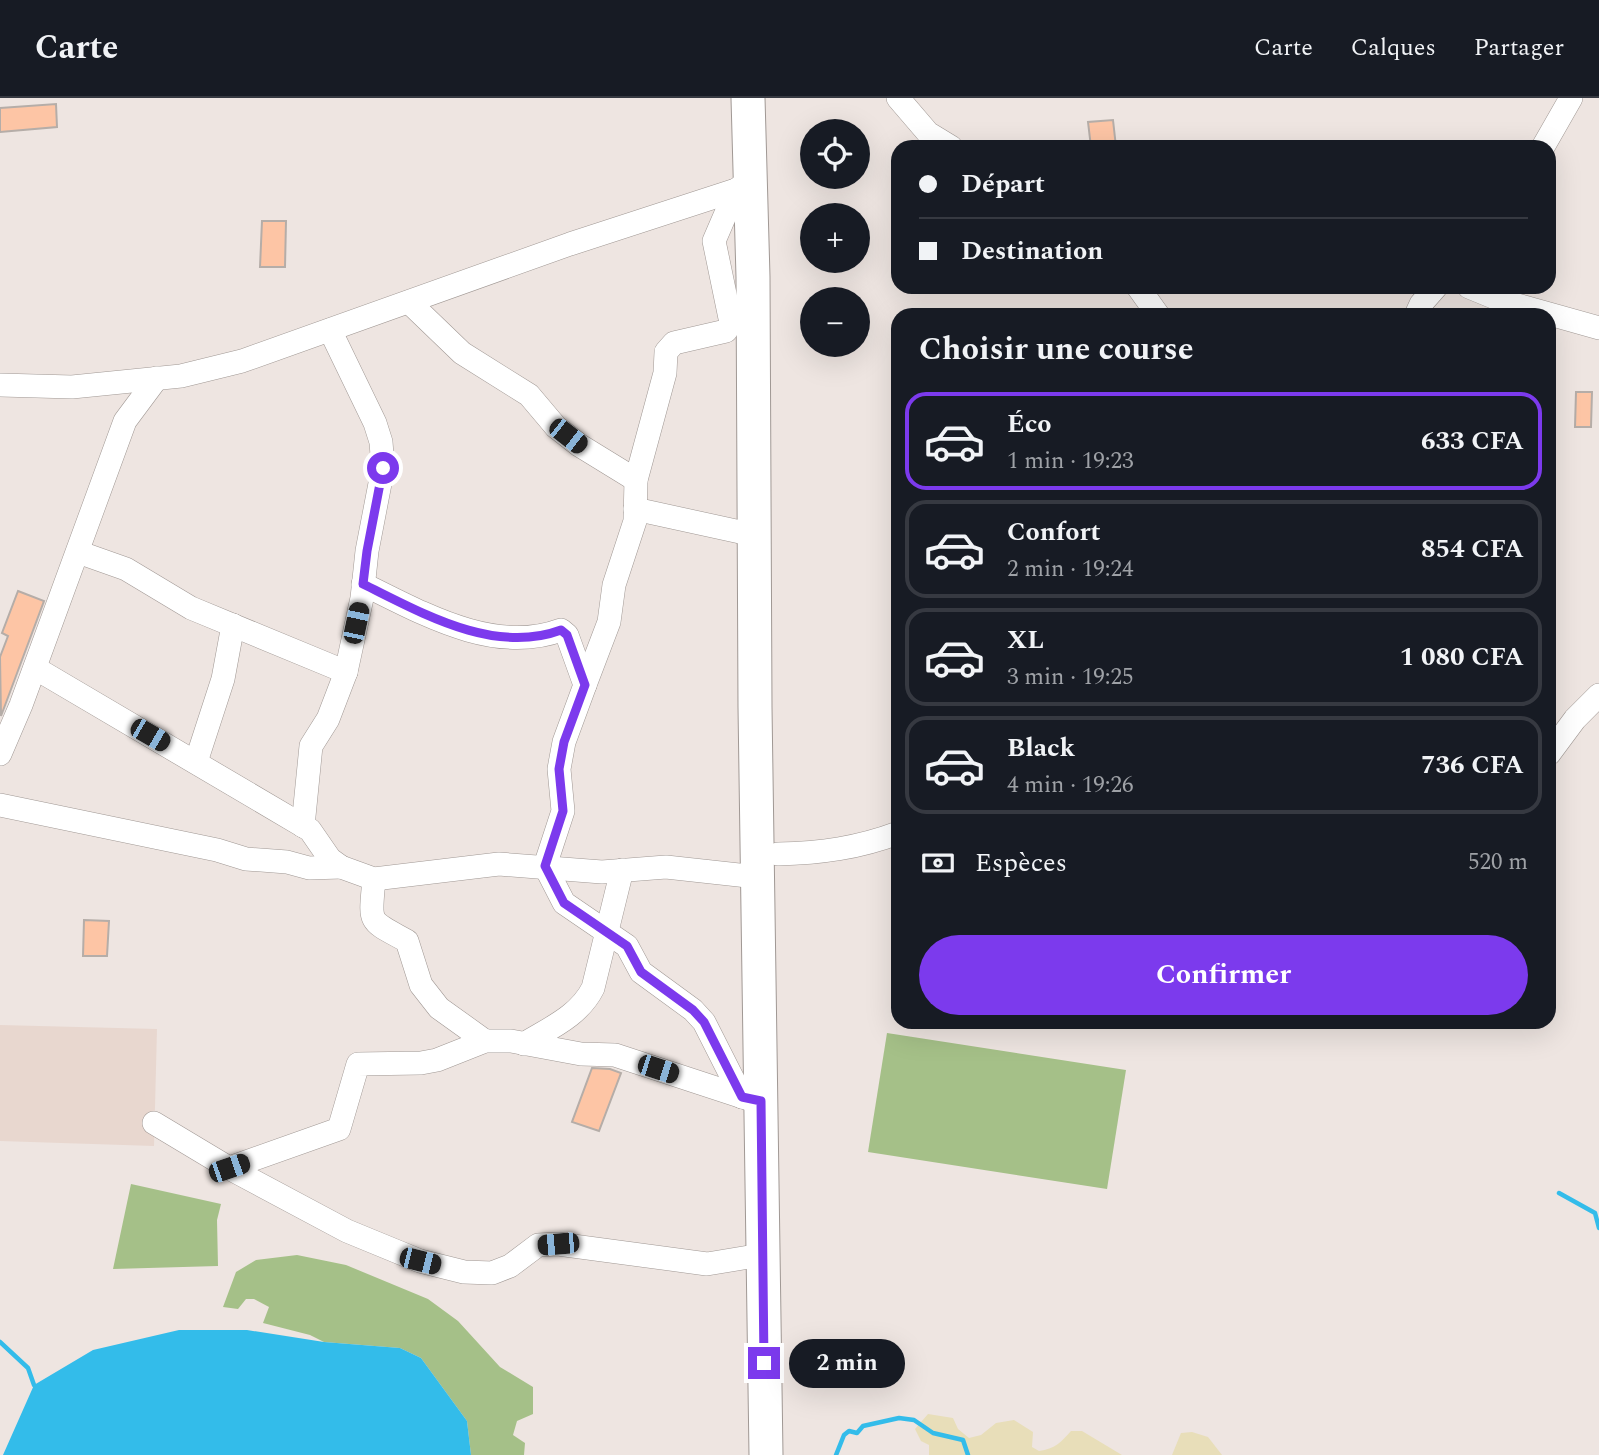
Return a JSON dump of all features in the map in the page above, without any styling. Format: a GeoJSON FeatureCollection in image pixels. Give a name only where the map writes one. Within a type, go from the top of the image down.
{"type":"FeatureCollection","features":[{"type":"Feature","properties":{"kind":"highway"},"geometry":{"type":"LineString","coordinates":[[748,98],[743,186],[752,277],[754,535],[768,865],[752,1099],[772,1452]]}},
{"type":"Feature","properties":{"kind":"highway"},"geometry":{"type":"LineString","coordinates":[[768,98],[768,865],[772,1452]]}},
{"type":"Feature","properties":{"kind":"street"},"geometry":{"type":"LineString","coordinates":[[898,98],[928,133],[940,140]]}},
{"type":"Feature","properties":{"kind":"street"},"geometry":{"type":"LineString","coordinates":[[1547,140],[1570,98]]}},
{"type":"Feature","properties":{"kind":"street"},"geometry":{"type":"LineString","coordinates":[[0,385],[72,387],[181,376],[242,361],[570,244],[743,186]]}},
{"type":"Feature","properties":{"kind":"street"},"geometry":{"type":"LineString","coordinates":[[743,186],[714,241],[731,323],[726,331],[674,343],[666,352],[665,373],[636,480],[635,521],[614,585],[609,622],[564,742],[559,769],[563,811],[545,866],[564,903],[627,946],[641,972],[693,1010],[704,1022],[752,1099]]}},
{"type":"Feature","properties":{"kind":"street"},"geometry":{"type":"LineString","coordinates":[[1419,308],[1430,294]]}},
{"type":"Feature","properties":{"kind":"street"},"geometry":{"type":"LineString","coordinates":[[1486,294],[1528,308]]}},
{"type":"Feature","properties":{"kind":"street"},"geometry":{"type":"LineString","coordinates":[[409,302],[462,353],[529,395],[556,427],[579,445],[636,480]]}},
{"type":"Feature","properties":{"kind":"street"},"geometry":{"type":"LineString","coordinates":[[1556,316],[1599,328]]}},
{"type":"Feature","properties":{"kind":"street"},"geometry":{"type":"LineString","coordinates":[[303,825],[311,746],[328,719],[346,672],[383,468],[381,442],[375,423],[330,330]]}},
{"type":"Feature","properties":{"kind":"street"},"geometry":{"type":"LineString","coordinates":[[0,754],[35,668],[125,421],[158,378]]}},
{"type":"Feature","properties":{"kind":"street"},"geometry":{"type":"LineString","coordinates":[[635,509],[754,535]]}},
{"type":"Feature","properties":{"kind":"street"},"geometry":{"type":"LineString","coordinates":[[78,552],[126,569],[191,608],[346,672]]}},
{"type":"Feature","properties":{"kind":"street"},"geometry":{"type":"LineString","coordinates":[[363,584],[438,621],[491,635],[524,639],[561,630],[567,635],[585,685]]}},
{"type":"Feature","properties":{"kind":"street"},"geometry":{"type":"LineString","coordinates":[[196,762],[223,679],[233,625]]}},
{"type":"Feature","properties":{"kind":"street"},"geometry":{"type":"LineString","coordinates":[[35,668],[303,825],[310,830],[330,859],[341,867],[374,879],[499,864],[602,872],[666,867],[768,865],[807,853],[863,846],[891,836]]}},
{"type":"Feature","properties":{"kind":"street"},"geometry":{"type":"LineString","coordinates":[[1556,745],[1575,719],[1599,695]]}},
{"type":"Feature","properties":{"kind":"street"},"geometry":{"type":"LineString","coordinates":[[0,805],[217,850],[246,859],[287,862],[309,868],[341,867]]}},
{"type":"Feature","properties":{"kind":"street"},"geometry":{"type":"LineString","coordinates":[[524,1044],[572,1015],[586,1003],[593,988],[622,870]]}},
{"type":"Feature","properties":{"kind":"street"},"geometry":{"type":"LineString","coordinates":[[374,879],[371,915],[377,924],[407,941],[421,985],[439,1008],[485,1041]]}},
{"type":"Feature","properties":{"kind":"street"},"geometry":{"type":"LineString","coordinates":[[229,1168],[339,1129],[358,1064],[437,1060],[485,1041],[524,1044],[581,1054],[615,1055],[752,1099]]}},
{"type":"Feature","properties":{"kind":"street"},"geometry":{"type":"LineString","coordinates":[[155,1123],[229,1168],[347,1231],[420,1261],[464,1272],[492,1273],[510,1266],[538,1245],[558,1244],[707,1264],[761,1255]]}},
{"type":"Feature","properties":{"kind":"shaded area"},"geometry":{"type":"Polygon","coordinates":[[[0,1025],[157,1029],[154,1146],[0,1141],[0,1025]]]}},
{"type":"Feature","properties":{"kind":"green space"},"geometry":{"type":"Polygon","coordinates":[[[887,1033],[1126,1070],[1107,1189],[868,1152],[887,1033]]]}},
{"type":"Feature","properties":{"kind":"green space"},"geometry":{"type":"Polygon","coordinates":[[[131,1184],[221,1204],[217,1220],[218,1266],[113,1269],[131,1184]]]}},
{"type":"Feature","properties":{"kind":"green space"},"geometry":{"type":"Polygon","coordinates":[[[297,1255],[346,1265],[428,1299],[458,1321],[500,1367],[533,1387],[533,1414],[517,1421],[513,1435],[525,1443],[524,1455],[471,1455],[467,1421],[421,1358],[400,1348],[324,1342],[310,1335],[263,1323],[269,1307],[254,1299],[246,1299],[238,1309],[223,1307],[236,1272],[256,1260],[297,1255]]]}},
{"type":"Feature","properties":{"kind":"sand"},"geometry":{"type":"Polygon","coordinates":[[[928,1414],[953,1418],[958,1429],[969,1438],[981,1435],[996,1423],[1014,1420],[1033,1432],[1032,1447],[1039,1451],[1057,1444],[1071,1431],[1082,1431],[1122,1455],[929,1455],[929,1445],[921,1441],[915,1429],[928,1414]]]}},
{"type":"Feature","properties":{"kind":"sand"},"geometry":{"type":"Polygon","coordinates":[[[1192,1432],[1208,1437],[1222,1455],[1172,1455],[1181,1433],[1192,1432]]]}},
{"type":"Feature","properties":{"kind":"water"},"geometry":{"type":"Polygon","coordinates":[[[179,1330],[247,1330],[324,1342],[400,1348],[421,1358],[467,1421],[471,1455],[3,1455],[34,1385],[93,1350],[179,1330]]]}},
{"type":"Feature","properties":{"kind":"building"},"geometry":{"type":"Polygon","coordinates":[[[56,104],[57,127],[0,132],[0,108],[56,104]]]}},
{"type":"Feature","properties":{"kind":"building"},"geometry":{"type":"Polygon","coordinates":[[[1113,120],[1115,140],[1090,140],[1088,122],[1113,120]]]}},
{"type":"Feature","properties":{"kind":"building"},"geometry":{"type":"Polygon","coordinates":[[[262,221],[286,221],[285,267],[260,267],[262,221]]]}},
{"type":"Feature","properties":{"kind":"building"},"geometry":{"type":"Polygon","coordinates":[[[1576,392],[1592,392],[1591,427],[1575,427],[1576,392]]]}},
{"type":"Feature","properties":{"kind":"building"},"geometry":{"type":"Polygon","coordinates":[[[18,591],[44,601],[1,716],[0,657],[8,636],[2,633],[18,591]]]}},
{"type":"Feature","properties":{"kind":"building"},"geometry":{"type":"Polygon","coordinates":[[[84,920],[109,921],[107,956],[83,956],[84,920]]]}},
{"type":"Feature","properties":{"kind":"building"},"geometry":{"type":"Polygon","coordinates":[[[592,1068],[621,1073],[599,1131],[572,1122],[592,1068]]]}},
{"type":"Feature","properties":{"kind":"waterway"},"geometry":{"type":"LineString","coordinates":[[1559,1193],[1595,1213],[1599,1228]]}},
{"type":"Feature","properties":{"kind":"waterway"},"geometry":{"type":"LineString","coordinates":[[0,1342],[28,1368],[34,1385]]}},
{"type":"Feature","properties":{"kind":"waterway"},"geometry":{"type":"LineString","coordinates":[[836,1455],[844,1435],[849,1431],[857,1433],[863,1426],[899,1418],[914,1420],[933,1433],[963,1440],[968,1455]]}},
{"type":"Feature","properties":{"kind":"route"},"geometry":{"type":"LineString","coordinates":[[383,468],[363,584],[438,621],[491,635],[524,639],[550,635],[561,630],[567,635],[585,685],[564,742],[559,769],[563,811],[545,866],[564,903],[627,946],[641,972],[693,1010],[704,1022],[742,1097],[761,1101],[764,1363]]}}]}
